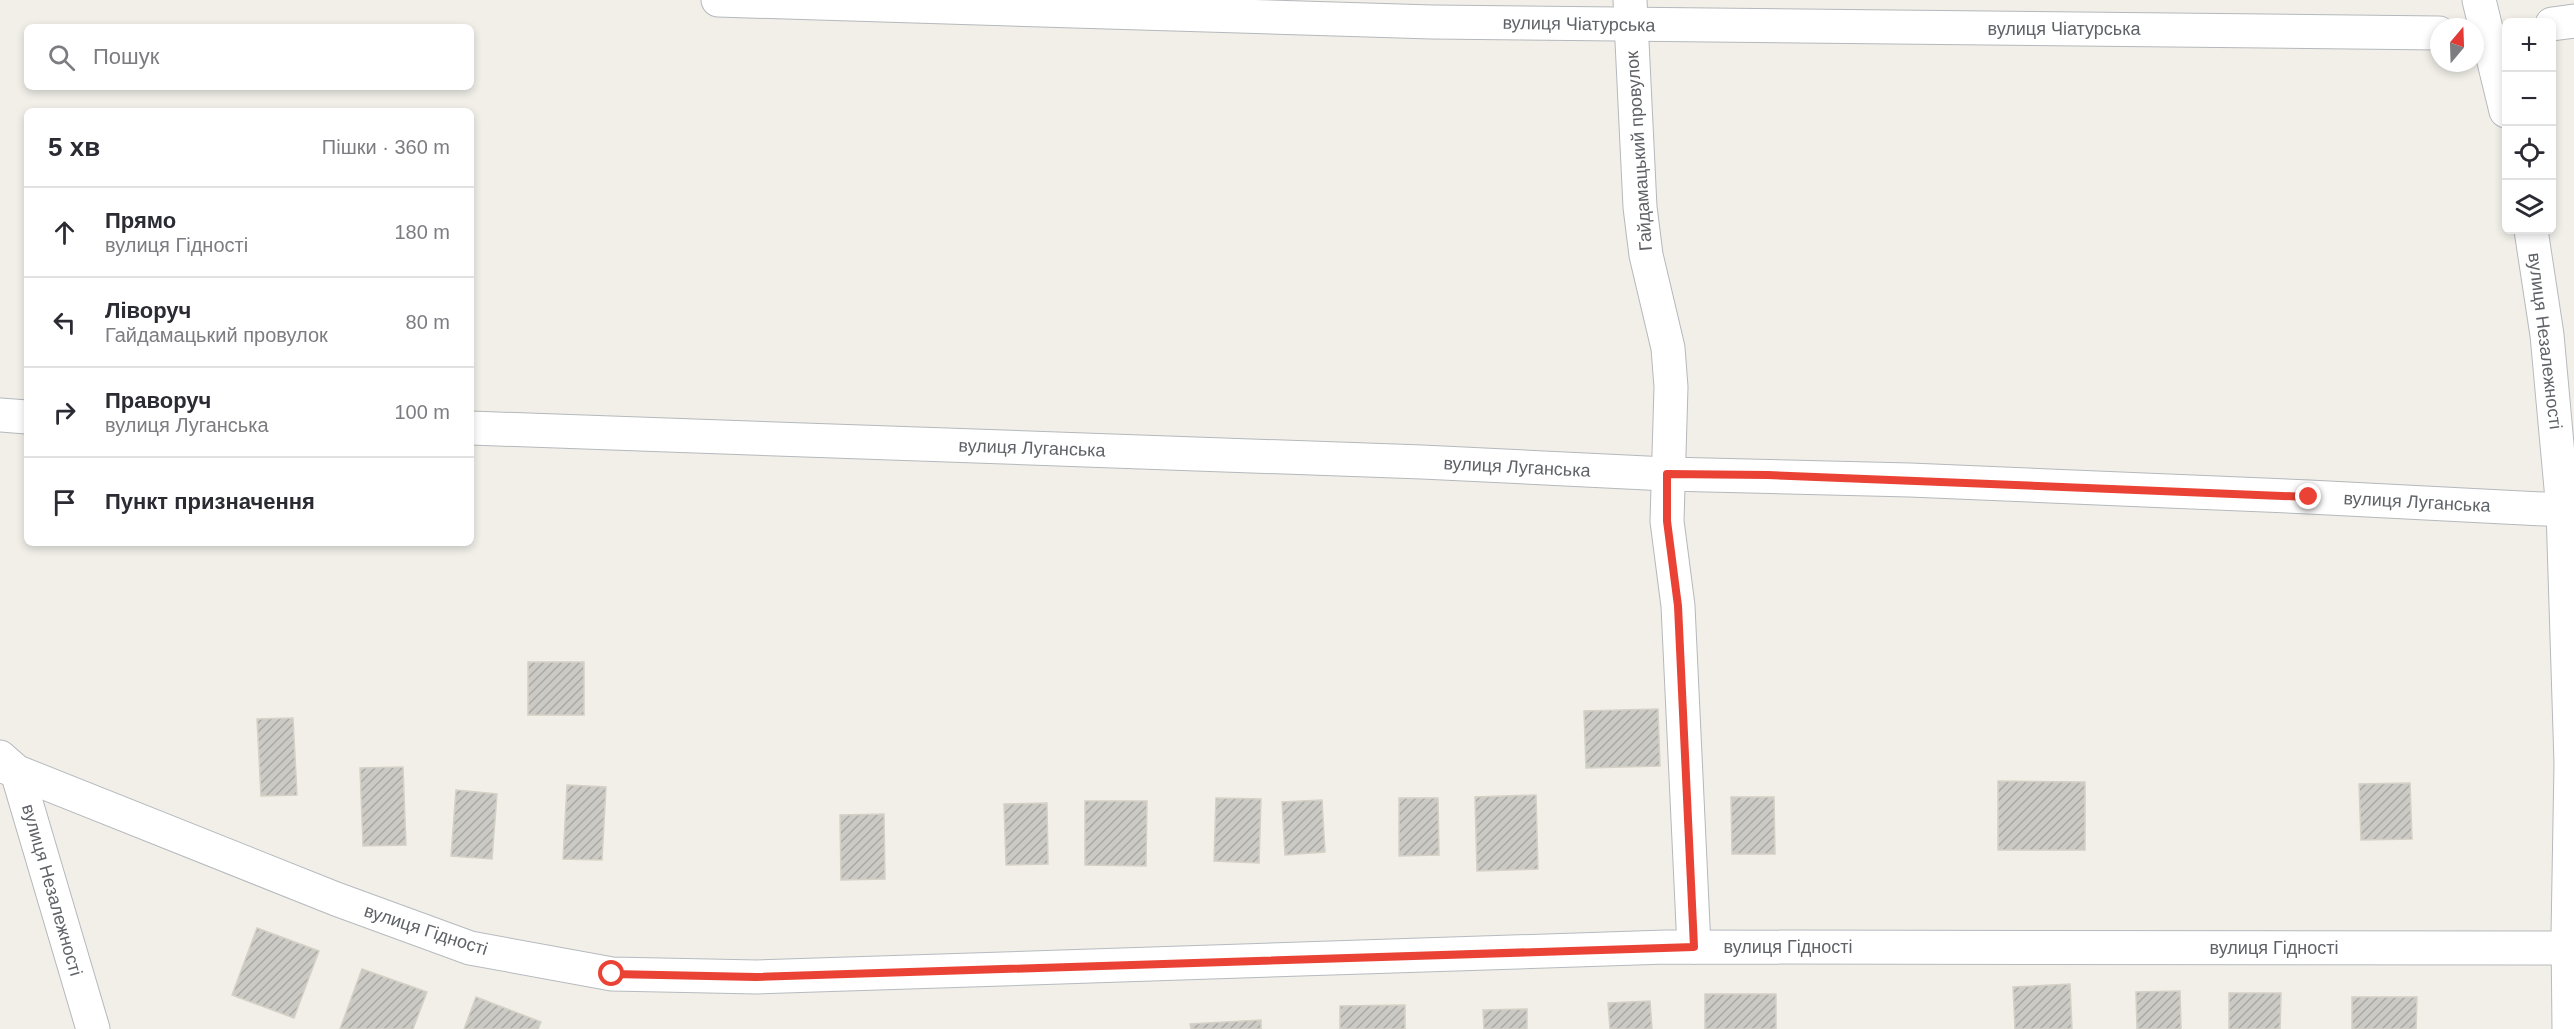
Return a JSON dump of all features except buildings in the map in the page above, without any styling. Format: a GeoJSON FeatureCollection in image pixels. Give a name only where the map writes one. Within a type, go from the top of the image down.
{"type":"FeatureCollection","features":[{"type":"Feature","properties":{"kind":"street","name":"вулиця Чіатурська"},"geometry":{"type":"LineString","coordinates":[[718,0],[1432,22],[1630,12],[2430,33]]}},
{"type":"Feature","properties":{"kind":"street","name":"Гайдамацький провулок"},"geometry":{"type":"LineString","coordinates":[[1630,12],[1640,207],[1646,255],[1668,348],[1671,387],[1667,521],[1678,606],[1694,947]]}},
{"type":"Feature","properties":{"kind":"street"},"geometry":{"type":"LineString","coordinates":[[2556,23],[2574,21]]}},
{"type":"Feature","properties":{"kind":"street"},"geometry":{"type":"LineString","coordinates":[[2487,23],[2502,92]]}},
{"type":"Feature","properties":{"kind":"street","name":"вулиця Незалежності"},"geometry":{"type":"LineString","coordinates":[[2531,234],[2547,335],[2563,510],[2571,763],[2569,1029]]}},
{"type":"Feature","properties":{"kind":"street"},"geometry":{"type":"LineString","coordinates":[[0,415],[24,417]]}},
{"type":"Feature","properties":{"kind":"street","name":"вулиця Луганська"},"geometry":{"type":"LineString","coordinates":[[474,428],[1410,462],[1667,474],[1768,475],[2309,497],[2563,510]]}},
{"type":"Feature","properties":{"kind":"street","name":"вулиця Незалежності"},"geometry":{"type":"LineString","coordinates":[[6,765],[93,1029]]}},
{"type":"Feature","properties":{"kind":"street","name":"вулиця Гідності"},"geometry":{"type":"LineString","coordinates":[[6,765],[336,899],[470,948],[612,974],[756,977],[1694,947],[2568,948]]}},
{"type":"Feature","properties":{"kind":"route"},"geometry":{"type":"LineString","coordinates":[[612,974],[756,977],[1694,947],[1678,606],[1667,521],[1667,474],[1910,480],[2309,497]]}}]}
